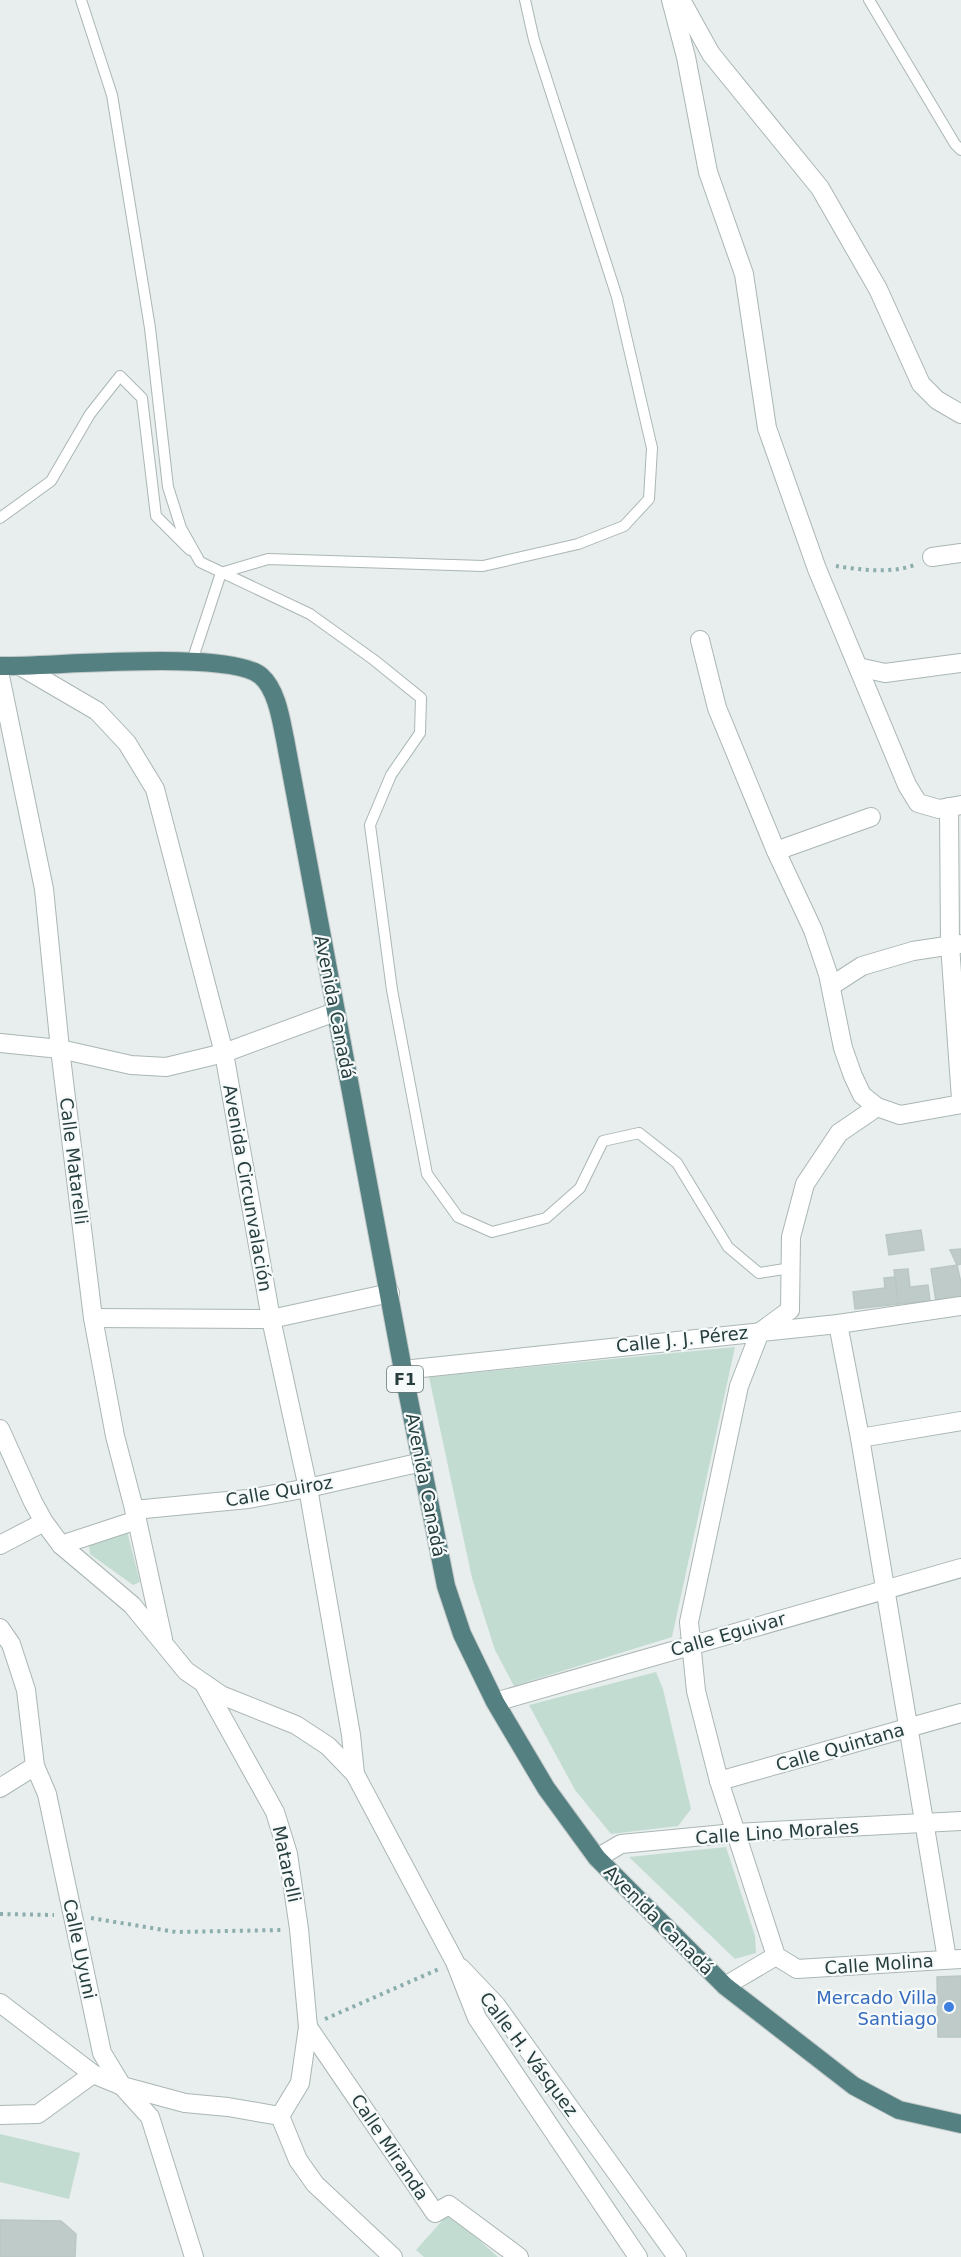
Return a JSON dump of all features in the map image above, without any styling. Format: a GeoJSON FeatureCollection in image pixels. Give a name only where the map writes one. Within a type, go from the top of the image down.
{"type":"FeatureCollection","features":[{"type":"Feature","properties":{"kind":"highway","name":"Avenida Canadá"},"geometry":{"type":"LineString","coordinates":[[0,666],[192,661],[234,665],[260,675],[275,698],[285,739],[403,1370],[446,1586],[462,1634],[495,1702],[546,1788],[597,1858],[725,1986],[854,2086],[899,2110],[961,2124]]}},
{"type":"Feature","properties":{"kind":"street"},"geometry":{"type":"LineString","coordinates":[[671,0],[686,57],[708,172],[744,274],[767,428],[817,569],[907,785],[918,803],[939,809],[955,806],[955,944],[961,1099]]}},
{"type":"Feature","properties":{"kind":"street"},"geometry":{"type":"LineString","coordinates":[[681,0],[711,54],[820,188],[878,289],[921,384],[937,400],[961,414]]}},
{"type":"Feature","properties":{"kind":"street"},"geometry":{"type":"LineString","coordinates":[[932,557],[961,553]]}},
{"type":"Feature","properties":{"kind":"street"},"geometry":{"type":"LineString","coordinates":[[700,640],[717,708],[776,851],[813,930],[831,986],[843,1048],[862,1095],[877,1107],[900,1115],[961,1104]]}},
{"type":"Feature","properties":{"kind":"street"},"geometry":{"type":"LineString","coordinates":[[858,667],[885,673],[961,663]]}},
{"type":"Feature","properties":{"kind":"street","name":"Avenida Circunvalación"},"geometry":{"type":"LineString","coordinates":[[20,666],[97,711],[127,743],[155,789],[224,1053],[271,1319],[308,1488],[351,1735],[355,1774]]}},
{"type":"Feature","properties":{"kind":"street","name":"Calle Matarelli"},"geometry":{"type":"LineString","coordinates":[[0,676],[44,889],[60,1049],[93,1318],[115,1436],[136,1515],[164,1644]]}},
{"type":"Feature","properties":{"kind":"street"},"geometry":{"type":"LineString","coordinates":[[776,851],[871,818]]}},
{"type":"Feature","properties":{"kind":"street"},"geometry":{"type":"LineString","coordinates":[[831,986],[862,966],[914,951],[955,944]]}},
{"type":"Feature","properties":{"kind":"street"},"geometry":{"type":"LineString","coordinates":[[0,1043],[60,1049],[131,1065],[166,1067],[224,1053],[335,1012]]}},
{"type":"Feature","properties":{"kind":"street"},"geometry":{"type":"LineString","coordinates":[[725,1986],[776,1956],[719,1781],[696,1691],[689,1622],[739,1386],[760,1332],[790,1310],[791,1237],[805,1184],[839,1133],[877,1107]]}},
{"type":"Feature","properties":{"kind":"street"},"geometry":{"type":"LineString","coordinates":[[93,1318],[271,1319],[390,1293]]}},
{"type":"Feature","properties":{"kind":"street","name":"Calle J. J. Pérez"},"geometry":{"type":"LineString","coordinates":[[403,1370],[838,1324],[961,1306]]}},
{"type":"Feature","properties":{"kind":"street"},"geometry":{"type":"LineString","coordinates":[[838,1324],[860,1438],[923,1823],[954,1959]]}},
{"type":"Feature","properties":{"kind":"street"},"geometry":{"type":"LineString","coordinates":[[860,1438],[961,1422]]}},
{"type":"Feature","properties":{"kind":"street"},"geometry":{"type":"LineString","coordinates":[[0,1428],[33,1502],[61,1545],[132,1605],[186,1671],[221,1695],[296,1725],[328,1746],[355,1774],[455,1962]]}},
{"type":"Feature","properties":{"kind":"street","name":"Calle Quiroz"},"geometry":{"type":"LineString","coordinates":[[61,1545],[136,1515],[308,1488],[422,1462]]}},
{"type":"Feature","properties":{"kind":"street"},"geometry":{"type":"LineString","coordinates":[[0,1545],[44,1522]]}},
{"type":"Feature","properties":{"kind":"street","name":"Calle Eguivar"},"geometry":{"type":"LineString","coordinates":[[495,1702],[961,1568]]}},
{"type":"Feature","properties":{"kind":"street","name":"Calle Uyuni"},"geometry":{"type":"LineString","coordinates":[[0,1628],[11,1644],[26,1690],[35,1766],[47,1794],[102,2053],[122,2086],[150,2117],[194,2257]]}},
{"type":"Feature","properties":{"kind":"street","name":"Matarelli"},"geometry":{"type":"LineString","coordinates":[[204,1683],[275,1812],[288,1854],[299,1929],[308,2027],[300,2083],[280,2116]]}},
{"type":"Feature","properties":{"kind":"street","name":"Calle Quintana"},"geometry":{"type":"LineString","coordinates":[[719,1781],[961,1713]]}},
{"type":"Feature","properties":{"kind":"street"},"geometry":{"type":"LineString","coordinates":[[0,1788],[35,1766]]}},
{"type":"Feature","properties":{"kind":"street","name":"Calle Lino Morales"},"geometry":{"type":"LineString","coordinates":[[597,1858],[621,1844],[735,1833],[961,1821]]}},
{"type":"Feature","properties":{"kind":"street","name":"Calle Molina"},"geometry":{"type":"LineString","coordinates":[[776,1956],[797,1969],[954,1959]]}},
{"type":"Feature","properties":{"kind":"street","name":"Calle H. Vásquez"},"geometry":{"type":"LineString","coordinates":[[455,1962],[477,2018],[638,2257]]}},
{"type":"Feature","properties":{"kind":"street","name":"Calle H. Vásquez"},"geometry":{"type":"LineString","coordinates":[[455,1962],[496,2005],[677,2257]]}},
{"type":"Feature","properties":{"kind":"street"},"geometry":{"type":"LineString","coordinates":[[0,2003],[93,2074],[122,2086],[185,2103],[228,2107],[280,2116],[298,2160],[315,2184],[393,2257]]}},
{"type":"Feature","properties":{"kind":"street","name":"Calle Miranda"},"geometry":{"type":"LineString","coordinates":[[308,2027],[435,2213],[449,2205],[519,2257]]}},
{"type":"Feature","properties":{"kind":"street"},"geometry":{"type":"LineString","coordinates":[[0,2115],[38,2114],[93,2074]]}},
{"type":"Feature","properties":{"kind":"lane"},"geometry":{"type":"LineString","coordinates":[[81,0],[112,95],[150,328],[168,487],[181,528],[200,561]]}},
{"type":"Feature","properties":{"kind":"lane"},"geometry":{"type":"LineString","coordinates":[[221,573],[268,559],[483,566],[579,544],[624,526],[649,499],[652,448],[617,297],[534,40],[525,0]]}},
{"type":"Feature","properties":{"kind":"lane"},"geometry":{"type":"LineString","coordinates":[[869,0],[955,144],[961,150]]}},
{"type":"Feature","properties":{"kind":"lane"},"geometry":{"type":"LineString","coordinates":[[0,518],[51,481],[90,414],[120,375],[142,398],[156,516],[200,561],[310,614],[374,660],[421,698],[420,733],[391,775],[370,825],[392,990],[428,1174],[458,1218],[492,1232],[546,1218],[580,1188],[603,1141],[639,1133],[677,1163],[728,1247],[759,1273],[791,1268]]}},
{"type":"Feature","properties":{"kind":"lane"},"geometry":{"type":"LineString","coordinates":[[192,661],[221,573]]}},
{"type":"Feature","properties":{"kind":"path"},"geometry":{"type":"LineString","coordinates":[[817,569],[831,565],[869,570],[910,567],[932,557]]}},
{"type":"Feature","properties":{"kind":"path"},"geometry":{"type":"LineString","coordinates":[[0,1914],[72,1915],[176,1932],[299,1929]]}},
{"type":"Feature","properties":{"kind":"path"},"geometry":{"type":"LineString","coordinates":[[308,2027],[421,1977]]}},
{"type":"Feature","properties":{"kind":"green space"},"geometry":{"type":"Polygon","coordinates":[[[735,1347],[672,1637],[514,1686],[495,1650],[472,1578],[429,1377],[735,1347]]]}},
{"type":"Feature","properties":{"kind":"green space"},"geometry":{"type":"Polygon","coordinates":[[[127,1531],[140,1582],[133,1585],[90,1554],[89,1546],[96,1541],[127,1531]]]}},
{"type":"Feature","properties":{"kind":"green space"},"geometry":{"type":"Polygon","coordinates":[[[656,1672],[663,1689],[691,1809],[678,1826],[611,1834],[575,1790],[529,1705],[656,1672]]]}},
{"type":"Feature","properties":{"kind":"green space"},"geometry":{"type":"Polygon","coordinates":[[[726,1847],[755,1936],[756,1953],[735,1959],[629,1857],[726,1847]]]}},
{"type":"Feature","properties":{"kind":"green space"},"geometry":{"type":"Polygon","coordinates":[[[0,2134],[80,2153],[69,2199],[0,2182],[0,2134]]]}},
{"type":"Feature","properties":{"kind":"green space"},"geometry":{"type":"Polygon","coordinates":[[[449,2213],[498,2257],[424,2257],[416,2250],[449,2213]]]}},
{"type":"Feature","properties":{"kind":"building"},"geometry":{"type":"Polygon","coordinates":[[[921,1230],[924,1250],[889,1255],[886,1235],[921,1230]]]}},
{"type":"Feature","properties":{"kind":"building"},"geometry":{"type":"Polygon","coordinates":[[[961,1249],[961,1264],[957,1265],[950,1250],[961,1249]]]}},
{"type":"Feature","properties":{"kind":"building"},"geometry":{"type":"Polygon","coordinates":[[[957,1265],[961,1283],[961,1298],[936,1302],[931,1269],[957,1265]]]}},
{"type":"Feature","properties":{"kind":"building"},"geometry":{"type":"Polygon","coordinates":[[[908,1269],[910,1287],[928,1285],[930,1301],[898,1304],[894,1270],[908,1269]]]}},
{"type":"Feature","properties":{"kind":"building"},"geometry":{"type":"Polygon","coordinates":[[[895,1277],[898,1304],[855,1309],[853,1292],[885,1288],[884,1278],[895,1277]]]}},
{"type":"Feature","properties":{"kind":"building","name":"Mercado Villa Santiago"},"geometry":{"type":"Polygon","coordinates":[[[961,1976],[961,2037],[938,2037],[937,1977],[961,1976]]]}},
{"type":"Feature","properties":{"kind":"building"},"geometry":{"type":"Polygon","coordinates":[[[0,2220],[61,2221],[76,2234],[75,2257],[0,2257],[0,2220]]]}},
{"type":"Feature","properties":{"kind":"place","name":"Mercado Villa Santiago"},"geometry":{"type":"Point","coordinates":[949,2007]}}]}
